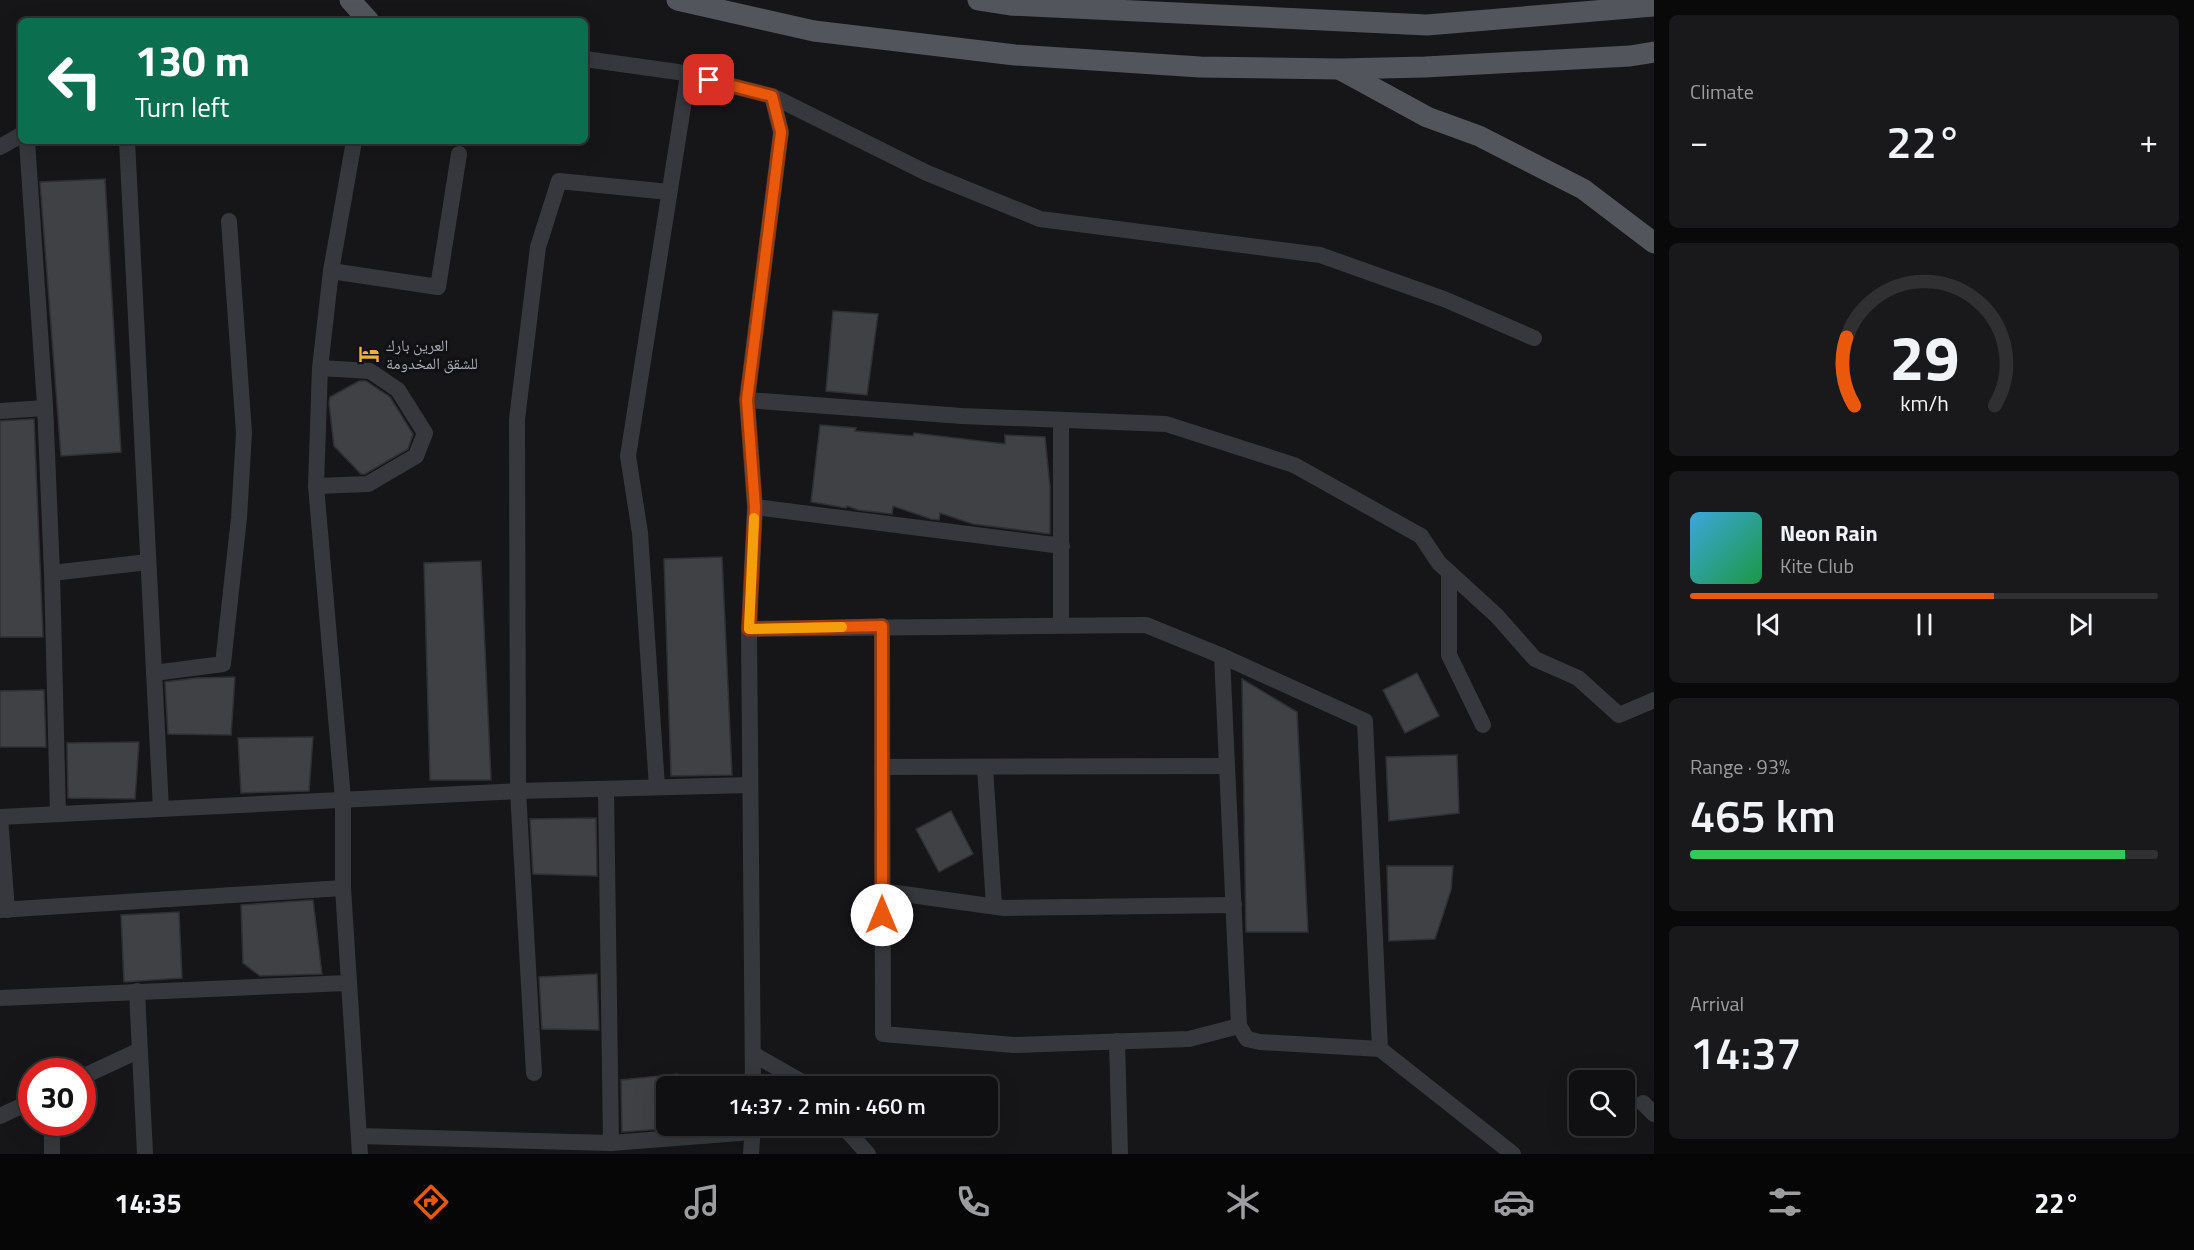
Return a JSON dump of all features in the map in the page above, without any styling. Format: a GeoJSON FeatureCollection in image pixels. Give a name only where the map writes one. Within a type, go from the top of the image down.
{"type":"FeatureCollection","features":[{"type":"Feature","properties":{"kind":"main road"},"geometry":{"type":"LineString","coordinates":[[350,0],[366,18]]}},
{"type":"Feature","properties":{"kind":"main road"},"geometry":{"type":"LineString","coordinates":[[678,0],[814,31],[1015,55],[1200,67],[1340,69],[1425,67],[1630,56],[1654,52]]}},
{"type":"Feature","properties":{"kind":"main road"},"geometry":{"type":"LineString","coordinates":[[978,0],[1010,5],[1427,25],[1654,6]]}},
{"type":"Feature","properties":{"kind":"main road"},"geometry":{"type":"LineString","coordinates":[[1340,69],[1427,117],[1479,136],[1583,189],[1654,243]]}},
{"type":"Feature","properties":{"kind":"street"},"geometry":{"type":"LineString","coordinates":[[588,59],[688,75],[772,96],[927,172],[1040,219],[1320,255],[1444,299],[1534,338]]}},
{"type":"Feature","properties":{"kind":"street"},"geometry":{"type":"LineString","coordinates":[[657,787],[640,533],[628,456],[688,75]]}},
{"type":"Feature","properties":{"kind":"street"},"geometry":{"type":"LineString","coordinates":[[753,1076],[749,629],[755,507],[747,400],[781,132],[772,96]]}},
{"type":"Feature","properties":{"kind":"street"},"geometry":{"type":"LineString","coordinates":[[0,147],[18,137]]}},
{"type":"Feature","properties":{"kind":"street"},"geometry":{"type":"LineString","coordinates":[[27,144],[45,408],[52,573],[57,814]]}},
{"type":"Feature","properties":{"kind":"street"},"geometry":{"type":"LineString","coordinates":[[127,144],[161,808]]}},
{"type":"Feature","properties":{"kind":"street"},"geometry":{"type":"LineString","coordinates":[[353,144],[331,271],[321,368],[316,486],[343,799],[343,888],[347,983],[360,1154]]}},
{"type":"Feature","properties":{"kind":"street"},"geometry":{"type":"LineString","coordinates":[[331,271],[438,286],[459,154]]}},
{"type":"Feature","properties":{"kind":"street"},"geometry":{"type":"LineString","coordinates":[[534,1073],[518,791],[517,419],[538,247],[559,181],[669,192]]}},
{"type":"Feature","properties":{"kind":"street"},"geometry":{"type":"LineString","coordinates":[[154,674],[223,664],[239,518],[244,433],[229,221]]}},
{"type":"Feature","properties":{"kind":"street"},"geometry":{"type":"LineString","coordinates":[[316,486],[368,484],[416,456],[425,433],[398,390],[370,371],[321,368]]}},
{"type":"Feature","properties":{"kind":"street"},"geometry":{"type":"LineString","coordinates":[[747,400],[950,415],[1166,424],[1294,465],[1421,536],[1439,562],[1497,615],[1535,659],[1578,678],[1619,714],[1654,700]]}},
{"type":"Feature","properties":{"kind":"street"},"geometry":{"type":"LineString","coordinates":[[0,411],[45,408]]}},
{"type":"Feature","properties":{"kind":"street"},"geometry":{"type":"LineString","coordinates":[[1061,420],[1061,625]]}},
{"type":"Feature","properties":{"kind":"street"},"geometry":{"type":"LineString","coordinates":[[755,507],[1062,546]]}},
{"type":"Feature","properties":{"kind":"street"},"geometry":{"type":"LineString","coordinates":[[52,573],[148,562]]}},
{"type":"Feature","properties":{"kind":"street"},"geometry":{"type":"LineString","coordinates":[[1449,572],[1449,655],[1483,724]]}},
{"type":"Feature","properties":{"kind":"street"},"geometry":{"type":"LineString","coordinates":[[749,629],[1146,625],[1222,656],[1365,720],[1380,1049]]}},
{"type":"Feature","properties":{"kind":"street"},"geometry":{"type":"LineString","coordinates":[[882,626],[883,1034],[1014,1045],[1189,1039],[1239,1026]]}},
{"type":"Feature","properties":{"kind":"street"},"geometry":{"type":"LineString","coordinates":[[1222,656],[1239,1026],[1247,1039],[1260,1042],[1380,1049],[1513,1154]]}},
{"type":"Feature","properties":{"kind":"street"},"geometry":{"type":"LineString","coordinates":[[882,767],[1227,766]]}},
{"type":"Feature","properties":{"kind":"street"},"geometry":{"type":"LineString","coordinates":[[985,767],[994,906]]}},
{"type":"Feature","properties":{"kind":"street"},"geometry":{"type":"LineString","coordinates":[[343,888],[3,910],[0,817],[518,791],[750,785]]}},
{"type":"Feature","properties":{"kind":"street"},"geometry":{"type":"LineString","coordinates":[[606,789],[611,1143]]}},
{"type":"Feature","properties":{"kind":"street"},"geometry":{"type":"LineString","coordinates":[[882,891],[994,906],[1234,905]]}},
{"type":"Feature","properties":{"kind":"street"},"geometry":{"type":"LineString","coordinates":[[0,998],[347,983]]}},
{"type":"Feature","properties":{"kind":"street"},"geometry":{"type":"LineString","coordinates":[[137,991],[145,1154]]}},
{"type":"Feature","properties":{"kind":"street"},"geometry":{"type":"LineString","coordinates":[[1117,1041],[1120,1154]]}},
{"type":"Feature","properties":{"kind":"street"},"geometry":{"type":"LineString","coordinates":[[96,1070],[140,1050]]}},
{"type":"Feature","properties":{"kind":"street"},"geometry":{"type":"LineString","coordinates":[[753,1054],[792,1076]]}},
{"type":"Feature","properties":{"kind":"street"},"geometry":{"type":"LineString","coordinates":[[0,1116],[18,1108]]}},
{"type":"Feature","properties":{"kind":"street"},"geometry":{"type":"LineString","coordinates":[[52,1136],[52,1154]]}},
{"type":"Feature","properties":{"kind":"street"},"geometry":{"type":"LineString","coordinates":[[359,1136],[498,1148],[611,1143],[682,1136]]}},
{"type":"Feature","properties":{"kind":"street"},"geometry":{"type":"LineString","coordinates":[[751,1154],[752,1136]]}},
{"type":"Feature","properties":{"kind":"street"},"geometry":{"type":"LineString","coordinates":[[852,1136],[868,1154]]}},
{"type":"Feature","properties":{"kind":"building"},"geometry":{"type":"Polygon","coordinates":[[[105,179],[121,452],[61,456],[40,182],[105,179]]]}},
{"type":"Feature","properties":{"kind":"building"},"geometry":{"type":"Polygon","coordinates":[[[833,311],[878,314],[867,395],[826,391],[833,311]]]}},
{"type":"Feature","properties":{"kind":"building"},"geometry":{"type":"Polygon","coordinates":[[[359,381],[366,381],[390,397],[413,434],[408,449],[365,474],[361,474],[334,446],[329,403],[330,397],[359,381]]]}},
{"type":"Feature","properties":{"kind":"building"},"geometry":{"type":"Polygon","coordinates":[[[34,419],[43,637],[0,637],[0,421],[34,419]]]}},
{"type":"Feature","properties":{"kind":"building"},"geometry":{"type":"Polygon","coordinates":[[[820,425],[856,428],[855,431],[913,436],[914,433],[1005,444],[1005,435],[1045,437],[1050,487],[1050,534],[973,524],[940,513],[939,520],[931,519],[893,506],[892,514],[811,502],[820,425]]]}},
{"type":"Feature","properties":{"kind":"building"},"geometry":{"type":"Polygon","coordinates":[[[722,557],[732,775],[671,776],[664,559],[722,557]]]}},
{"type":"Feature","properties":{"kind":"building"},"geometry":{"type":"Polygon","coordinates":[[[481,561],[491,780],[430,780],[424,563],[481,561]]]}},
{"type":"Feature","properties":{"kind":"building"},"geometry":{"type":"Polygon","coordinates":[[[1417,673],[1439,716],[1405,733],[1383,690],[1417,673]]]}},
{"type":"Feature","properties":{"kind":"building"},"geometry":{"type":"Polygon","coordinates":[[[235,677],[231,735],[168,734],[165,682],[235,677]]]}},
{"type":"Feature","properties":{"kind":"building"},"geometry":{"type":"Polygon","coordinates":[[[1242,679],[1297,712],[1308,932],[1246,932],[1242,679]]]}},
{"type":"Feature","properties":{"kind":"building"},"geometry":{"type":"Polygon","coordinates":[[[44,690],[46,747],[0,747],[0,691],[44,690]]]}},
{"type":"Feature","properties":{"kind":"building"},"geometry":{"type":"Polygon","coordinates":[[[313,737],[309,791],[241,793],[238,738],[313,737]]]}},
{"type":"Feature","properties":{"kind":"building"},"geometry":{"type":"Polygon","coordinates":[[[139,742],[135,799],[68,798],[67,743],[139,742]]]}},
{"type":"Feature","properties":{"kind":"building"},"geometry":{"type":"Polygon","coordinates":[[[1457,755],[1459,813],[1389,821],[1386,757],[1457,755]]]}},
{"type":"Feature","properties":{"kind":"building"},"geometry":{"type":"Polygon","coordinates":[[[951,811],[973,854],[939,872],[916,829],[951,811]]]}},
{"type":"Feature","properties":{"kind":"building"},"geometry":{"type":"Polygon","coordinates":[[[596,818],[597,876],[533,874],[530,819],[596,818]]]}},
{"type":"Feature","properties":{"kind":"building"},"geometry":{"type":"Polygon","coordinates":[[[1387,866],[1453,866],[1451,890],[1435,939],[1389,941],[1387,866]]]}},
{"type":"Feature","properties":{"kind":"building"},"geometry":{"type":"Polygon","coordinates":[[[313,900],[322,974],[260,976],[243,963],[241,905],[313,900]]]}},
{"type":"Feature","properties":{"kind":"building"},"geometry":{"type":"Polygon","coordinates":[[[179,912],[182,978],[124,982],[121,915],[179,912]]]}},
{"type":"Feature","properties":{"kind":"building"},"geometry":{"type":"Polygon","coordinates":[[[597,974],[599,1030],[542,1029],[539,977],[597,974]]]}},
{"type":"Feature","properties":{"kind":"building"},"geometry":{"type":"Polygon","coordinates":[[[656,1076],[656,1129],[622,1132],[621,1080],[656,1076]]]}},
{"type":"Feature","properties":{"kind":"slow traffic"},"geometry":{"type":"LineString","coordinates":[[754,518],[749,629],[842,627]]}},
{"type":"Feature","properties":{"kind":"place","name":"العرين بارك للشقق المخدومة"},"geometry":{"type":"Point","coordinates":[369,354]}},
{"type":"Feature","properties":{"kind":"route"},"geometry":{"type":"LineString","coordinates":[[709,80],[772,96],[781,132],[747,400],[755,507],[749,629],[882,626],[882,915]]}}]}
